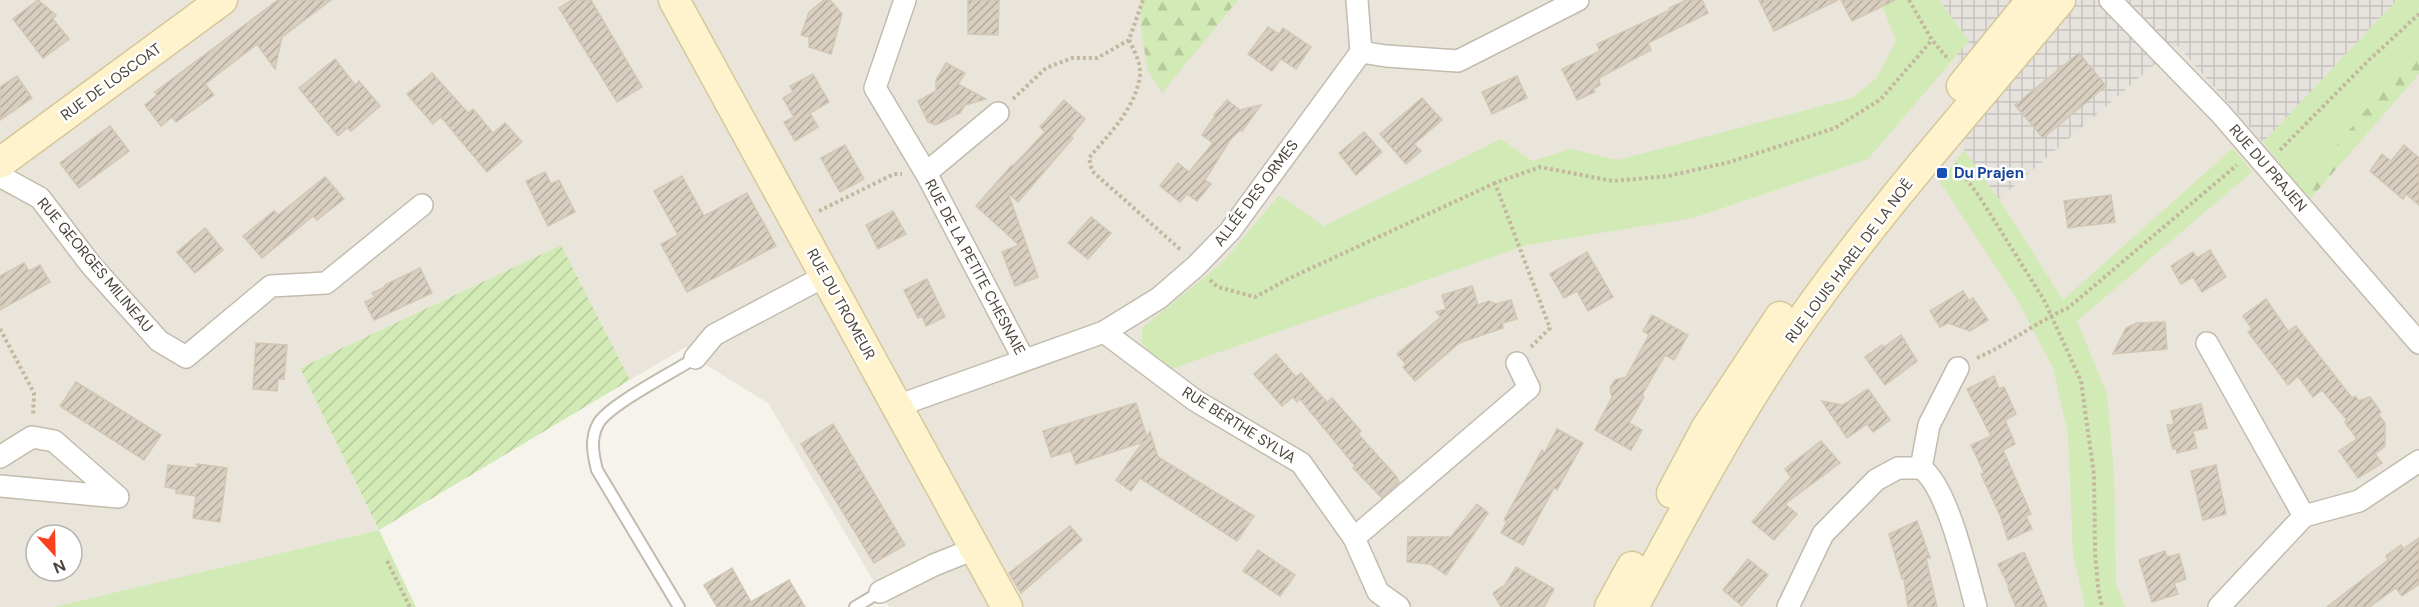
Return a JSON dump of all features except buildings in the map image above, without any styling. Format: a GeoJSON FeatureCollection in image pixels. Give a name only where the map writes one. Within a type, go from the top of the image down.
{"type":"FeatureCollection","features":[{"type":"Feature","properties":{"kind":"main road","name":"RUE DE LOSCOAT"},"geometry":{"type":"LineString","coordinates":[[0,163],[222,0]]}},
{"type":"Feature","properties":{"kind":"main road","name":"RUE DU TROMEUR"},"geometry":{"type":"LineString","coordinates":[[674,0],[1007,607]]}},
{"type":"Feature","properties":{"kind":"main road","name":"RUE LOUIS HAREL DE LA NOË"},"geometry":{"type":"LineString","coordinates":[[1610,607],[1706,429],[1797,293],[2032,0]]}},
{"type":"Feature","properties":{"kind":"main road","name":"RUE LOUIS HAREL DE LA NOË"},"geometry":{"type":"LineString","coordinates":[[1633,607],[1696,490],[1746,405],[1805,315],[1866,234],[2060,0]]}},
{"type":"Feature","properties":{"kind":"street","name":"RUE DE LA PETITE CHESNAIE"},"geometry":{"type":"LineString","coordinates":[[905,0],[874,88],[926,173],[1024,360]]}},
{"type":"Feature","properties":{"kind":"street"},"geometry":{"type":"LineString","coordinates":[[1357,0],[1360,52],[1458,62],[1578,0]]}},
{"type":"Feature","properties":{"kind":"street","name":"RUE DU PRAJEN"},"geometry":{"type":"LineString","coordinates":[[2110,0],[2222,114],[2419,343]]}},
{"type":"Feature","properties":{"kind":"street","name":"ALLÉE DES ORMES"},"geometry":{"type":"LineString","coordinates":[[897,406],[1104,332],[1159,298],[1196,267],[1230,231],[1360,52]]}},
{"type":"Feature","properties":{"kind":"street","name":"RUE DE LA PETITE CHESNAIE"},"geometry":{"type":"LineString","coordinates":[[926,173],[998,113]]}},
{"type":"Feature","properties":{"kind":"street","name":"RUE GEORGES MILINEAU"},"geometry":{"type":"LineString","coordinates":[[0,176],[40,198],[91,265],[159,341],[186,357],[271,286],[326,283],[422,205]]}},
{"type":"Feature","properties":{"kind":"street"},"geometry":{"type":"LineString","coordinates":[[695,358],[714,335],[825,276]]}},
{"type":"Feature","properties":{"kind":"street","name":"RUE BERTHE SYLVA"},"geometry":{"type":"LineString","coordinates":[[1104,332],[1196,401],[1301,463],[1354,538],[1378,592],[1399,607]]}},
{"type":"Feature","properties":{"kind":"street"},"geometry":{"type":"LineString","coordinates":[[2207,344],[2304,516]]}},
{"type":"Feature","properties":{"kind":"street"},"geometry":{"type":"LineString","coordinates":[[1354,538],[1529,388],[1517,363]]}},
{"type":"Feature","properties":{"kind":"street"},"geometry":{"type":"LineString","coordinates":[[1921,468],[1929,424],[1958,368]]}},
{"type":"Feature","properties":{"kind":"street"},"geometry":{"type":"LineString","coordinates":[[0,457],[32,437],[54,441],[118,497],[0,486]]}},
{"type":"Feature","properties":{"kind":"street"},"geometry":{"type":"LineString","coordinates":[[2219,607],[2304,516],[2359,501],[2419,461]]}},
{"type":"Feature","properties":{"kind":"street"},"geometry":{"type":"LineString","coordinates":[[1788,607],[1823,534],[1876,480],[1898,468],[1921,468],[1932,479],[1952,522],[1976,607]]}},
{"type":"Feature","properties":{"kind":"street"},"geometry":{"type":"LineString","coordinates":[[880,592],[934,565],[974,549]]}},
{"type":"Feature","properties":{"kind":"lane"},"geometry":{"type":"LineString","coordinates":[[679,607],[597,470],[591,447],[598,424],[610,410],[695,358]]}},
{"type":"Feature","properties":{"kind":"lane"},"geometry":{"type":"LineString","coordinates":[[855,607],[880,592]]}},
{"type":"Feature","properties":{"kind":"path"},"geometry":{"type":"LineString","coordinates":[[998,113],[1046,68],[1071,58],[1097,58],[1129,40],[1143,0]]}},
{"type":"Feature","properties":{"kind":"path"},"geometry":{"type":"LineString","coordinates":[[1909,0],[1932,40],[1953,66],[1949,80],[1960,89]]}},
{"type":"Feature","properties":{"kind":"path"},"geometry":{"type":"LineString","coordinates":[[1958,368],[2002,347],[2051,315],[2068,308],[2260,158],[2419,14]]}},
{"type":"Feature","properties":{"kind":"path"},"geometry":{"type":"LineString","coordinates":[[1517,363],[1550,328],[1495,183],[1540,167],[1613,181],[1668,176],[1730,162],[1835,128],[1881,99],[1932,40]]}},
{"type":"Feature","properties":{"kind":"path"},"geometry":{"type":"LineString","coordinates":[[1951,159],[1979,196],[2044,300],[2081,381],[2094,475],[2095,553],[2102,607]]}},
{"type":"Feature","properties":{"kind":"path"},"geometry":{"type":"LineString","coordinates":[[796,222],[894,174],[926,173]]}},
{"type":"Feature","properties":{"kind":"path"},"geometry":{"type":"LineString","coordinates":[[0,329],[34,393],[32,437]]}},
{"type":"Feature","properties":{"kind":"path"},"geometry":{"type":"LineString","coordinates":[[387,561],[410,607]]}},
{"type":"Feature","properties":{"kind":"shaded area"},"geometry":{"type":"Polygon","coordinates":[[[0,0],[1939,0],[1969,41],[1999,199],[2177,45],[2419,0],[2419,607],[889,607],[768,403],[695,358],[686,347],[630,380],[561,245],[300,368],[379,530],[57,607],[0,607],[0,0]]]}},
{"type":"Feature","properties":{"kind":"shaded area"},"geometry":{"type":"Polygon","coordinates":[[[1939,0],[2397,0],[2263,142],[2177,45],[1999,199],[1964,150],[1957,54],[1969,41],[1939,0]]]}},
{"type":"Feature","properties":{"kind":"green space"},"geometry":{"type":"Polygon","coordinates":[[[1141,0],[1238,0],[1162,93],[1148,71],[1141,31],[1141,0]]]}},
{"type":"Feature","properties":{"kind":"green space"},"geometry":{"type":"Polygon","coordinates":[[[1880,0],[1939,0],[1969,41],[1868,159],[1693,218],[1527,245],[1168,370],[1142,344],[1142,328],[1223,262],[1279,195],[1324,226],[1501,139],[1532,161],[1571,149],[1618,160],[1852,98],[1876,79],[1896,41],[1880,0]]]}},
{"type":"Feature","properties":{"kind":"green space"},"geometry":{"type":"Polygon","coordinates":[[[2397,0],[2419,0],[2419,49],[2301,189],[2263,142],[2397,0]]]}},
{"type":"Feature","properties":{"kind":"green space"},"geometry":{"type":"Polygon","coordinates":[[[2419,45],[2419,74],[2310,199],[2301,189],[2419,45]]]}},
{"type":"Feature","properties":{"kind":"green space"},"geometry":{"type":"Polygon","coordinates":[[[2233,148],[2252,172],[2077,321],[2107,394],[2114,473],[2116,584],[2125,607],[2085,607],[2073,554],[2068,435],[2053,368],[2018,301],[1940,182],[1964,150],[1999,199],[2063,300],[2233,148]]]}},
{"type":"Feature","properties":{"kind":"green space"},"geometry":{"type":"Polygon","coordinates":[[[561,245],[630,380],[379,530],[300,368],[561,245]]]}},
{"type":"Feature","properties":{"kind":"green space"},"geometry":{"type":"Polygon","coordinates":[[[379,530],[416,607],[54,607],[379,530]]]}},
{"type":"Feature","properties":{"kind":"place","name":"Du Prajen"},"geometry":{"type":"Point","coordinates":[1942,173]}}]}
